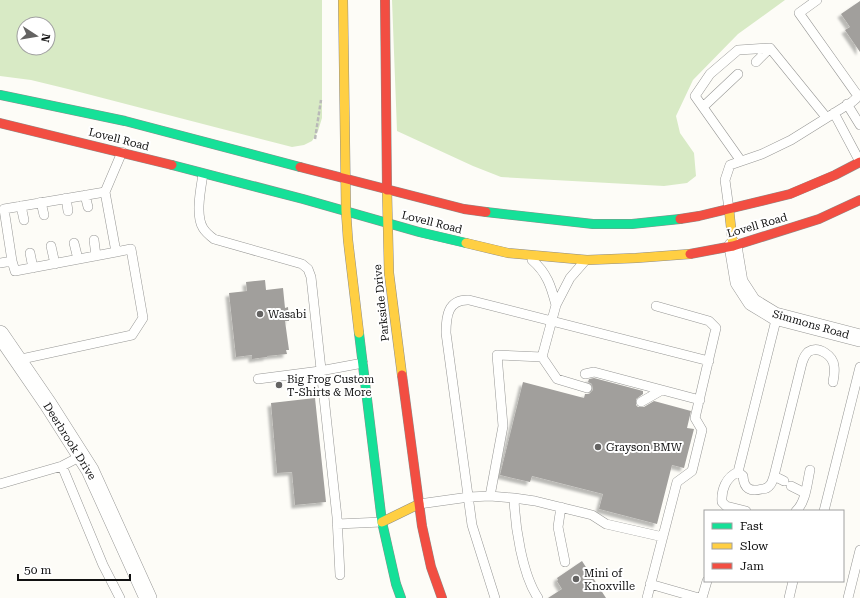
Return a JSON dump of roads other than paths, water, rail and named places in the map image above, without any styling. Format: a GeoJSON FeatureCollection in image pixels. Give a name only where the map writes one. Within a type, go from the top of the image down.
{"type":"FeatureCollection","features":[{"type":"Feature","properties":{"kind":"main road"},"geometry":{"type":"LineString","coordinates":[[343,0],[346,211],[348,240],[382,522],[396,584],[401,598]]}},
{"type":"Feature","properties":{"kind":"main road","name":"Parkside Drive"},"geometry":{"type":"LineString","coordinates":[[385,0],[389,273],[422,526],[431,567],[442,598]]}},
{"type":"Feature","properties":{"kind":"main road","name":"Lovell Road"},"geometry":{"type":"LineString","coordinates":[[0,95],[126,121],[387,190],[464,208],[486,212],[593,224],[632,224],[699,216],[790,194],[860,162]]}},
{"type":"Feature","properties":{"kind":"main road","name":"Lovell Road"},"geometry":{"type":"LineString","coordinates":[[0,123],[122,152],[388,222],[418,232],[501,251],[587,260],[687,254],[733,246],[819,219],[860,200]]}},
{"type":"Feature","properties":{"kind":"main road"},"geometry":{"type":"LineString","coordinates":[[729,209],[733,246]]}},
{"type":"Feature","properties":{"kind":"main road"},"geometry":{"type":"LineString","coordinates":[[382,522],[419,504]]}},
{"type":"Feature","properties":{"kind":"street","name":"Simmons Road"},"geometry":{"type":"LineString","coordinates":[[733,246],[739,282],[752,302],[777,316],[860,338]]}},
{"type":"Feature","properties":{"kind":"street","name":"Deerbrook Drive"},"geometry":{"type":"LineString","coordinates":[[0,334],[48,404],[90,470],[148,598]]}},
{"type":"Feature","properties":{"kind":"lane"},"geometry":{"type":"LineString","coordinates":[[729,209],[725,180],[726,173],[730,165],[762,154],[791,140],[859,95],[799,13],[816,0]]}},
{"type":"Feature","properties":{"kind":"lane"},"geometry":{"type":"LineString","coordinates":[[756,62],[770,48]]}},
{"type":"Feature","properties":{"kind":"lane"},"geometry":{"type":"LineString","coordinates":[[741,161],[695,96],[710,74],[738,50],[770,48]]}},
{"type":"Feature","properties":{"kind":"lane"},"geometry":{"type":"LineString","coordinates":[[770,48],[830,115],[860,162]]}},
{"type":"Feature","properties":{"kind":"lane"},"geometry":{"type":"LineString","coordinates":[[703,108],[738,74]]}},
{"type":"Feature","properties":{"kind":"lane"},"geometry":{"type":"LineString","coordinates":[[847,104],[860,125]]}},
{"type":"Feature","properties":{"kind":"lane"},"geometry":{"type":"LineString","coordinates":[[116,252],[105,192],[122,152]]}},
{"type":"Feature","properties":{"kind":"lane"},"geometry":{"type":"LineString","coordinates":[[203,174],[199,208],[201,224],[207,234],[214,239],[302,264],[308,269],[311,277],[337,524],[340,575]]}},
{"type":"Feature","properties":{"kind":"lane"},"geometry":{"type":"LineString","coordinates":[[17,360],[132,335],[143,318],[131,249],[15,271],[12,261],[4,209],[105,192]]}},
{"type":"Feature","properties":{"kind":"lane"},"geometry":{"type":"LineString","coordinates":[[85,195],[88,207]]}},
{"type":"Feature","properties":{"kind":"lane"},"geometry":{"type":"LineString","coordinates":[[66,198],[68,211]]}},
{"type":"Feature","properties":{"kind":"lane"},"geometry":{"type":"LineString","coordinates":[[41,202],[44,215]]}},
{"type":"Feature","properties":{"kind":"lane"},"geometry":{"type":"LineString","coordinates":[[21,206],[24,220]]}},
{"type":"Feature","properties":{"kind":"lane"},"geometry":{"type":"LineString","coordinates":[[94,240],[96,256]]}},
{"type":"Feature","properties":{"kind":"lane"},"geometry":{"type":"LineString","coordinates":[[74,243],[78,259]]}},
{"type":"Feature","properties":{"kind":"lane"},"geometry":{"type":"LineString","coordinates":[[51,246],[55,264]]}},
{"type":"Feature","properties":{"kind":"lane"},"geometry":{"type":"LineString","coordinates":[[30,253],[33,268]]}},
{"type":"Feature","properties":{"kind":"lane"},"geometry":{"type":"LineString","coordinates":[[526,254],[545,273],[552,288],[556,305]]}},
{"type":"Feature","properties":{"kind":"lane"},"geometry":{"type":"LineString","coordinates":[[587,260],[570,278],[556,305],[542,357],[557,379],[587,388]]}},
{"type":"Feature","properties":{"kind":"lane"},"geometry":{"type":"LineString","coordinates":[[0,263],[12,261]]}},
{"type":"Feature","properties":{"kind":"lane"},"geometry":{"type":"LineString","coordinates":[[495,598],[472,525],[446,333],[447,316],[454,304],[462,300],[469,300],[709,361]]}},
{"type":"Feature","properties":{"kind":"lane"},"geometry":{"type":"LineString","coordinates":[[647,598],[677,482],[692,471],[702,430],[695,418],[716,328],[709,321],[656,306]]}},
{"type":"Feature","properties":{"kind":"lane"},"geometry":{"type":"LineString","coordinates":[[742,510],[726,506],[722,502],[722,496],[728,478],[738,472],[777,316]]}},
{"type":"Feature","properties":{"kind":"lane"},"geometry":{"type":"LineString","coordinates":[[738,472],[743,476],[744,484],[748,489],[755,491],[765,489],[770,486],[774,476],[802,363],[807,353],[813,350],[831,356],[834,366],[833,382]]}},
{"type":"Feature","properties":{"kind":"lane"},"geometry":{"type":"LineString","coordinates":[[490,496],[503,426],[497,355],[542,357]]}},
{"type":"Feature","properties":{"kind":"lane"},"geometry":{"type":"LineString","coordinates":[[258,379],[320,371],[363,363]]}},
{"type":"Feature","properties":{"kind":"lane"},"geometry":{"type":"LineString","coordinates":[[824,510],[860,367]]}},
{"type":"Feature","properties":{"kind":"lane"},"geometry":{"type":"LineString","coordinates":[[585,374],[594,372],[700,400]]}},
{"type":"Feature","properties":{"kind":"lane"},"geometry":{"type":"LineString","coordinates":[[641,402],[662,390]]}},
{"type":"Feature","properties":{"kind":"lane"},"geometry":{"type":"LineString","coordinates":[[0,484],[62,466],[81,456]]}},
{"type":"Feature","properties":{"kind":"lane"},"geometry":{"type":"LineString","coordinates":[[62,466],[103,565],[120,598]]}},
{"type":"Feature","properties":{"kind":"lane"},"geometry":{"type":"LineString","coordinates":[[797,510],[800,508],[805,493],[810,470]]}},
{"type":"Feature","properties":{"kind":"lane"},"geometry":{"type":"LineString","coordinates":[[774,476],[805,493]]}},
{"type":"Feature","properties":{"kind":"lane"},"geometry":{"type":"LineString","coordinates":[[419,504],[469,497],[490,496],[514,498],[535,501],[592,515],[606,524],[663,537]]}},
{"type":"Feature","properties":{"kind":"lane"},"geometry":{"type":"LineString","coordinates":[[514,498],[519,541],[526,572],[538,598]]}},
{"type":"Feature","properties":{"kind":"lane"},"geometry":{"type":"LineString","coordinates":[[561,507],[558,527],[565,562]]}},
{"type":"Feature","properties":{"kind":"lane"},"geometry":{"type":"LineString","coordinates":[[337,524],[382,522]]}},
{"type":"Feature","properties":{"kind":"lane"},"geometry":{"type":"LineString","coordinates":[[848,598],[860,550]]}},
{"type":"Feature","properties":{"kind":"lane"},"geometry":{"type":"LineString","coordinates":[[650,584],[688,596],[701,598],[707,582]]}},
{"type":"Feature","properties":{"kind":"lane"},"geometry":{"type":"LineString","coordinates":[[789,598],[793,582]]}},
{"type":"Feature","properties":{"kind":"place","name":"Wasabi"},"geometry":{"type":"Point","coordinates":[260,314]}},
{"type":"Feature","properties":{"kind":"place","name":"Big Frog Custom T-Shirts & More"},"geometry":{"type":"Point","coordinates":[279,385]}},
{"type":"Feature","properties":{"kind":"place","name":"Grayson BMW"},"geometry":{"type":"Point","coordinates":[598,447]}},
{"type":"Feature","properties":{"kind":"place","name":"Mini of Knoxville"},"geometry":{"type":"Point","coordinates":[576,579]}}]}
